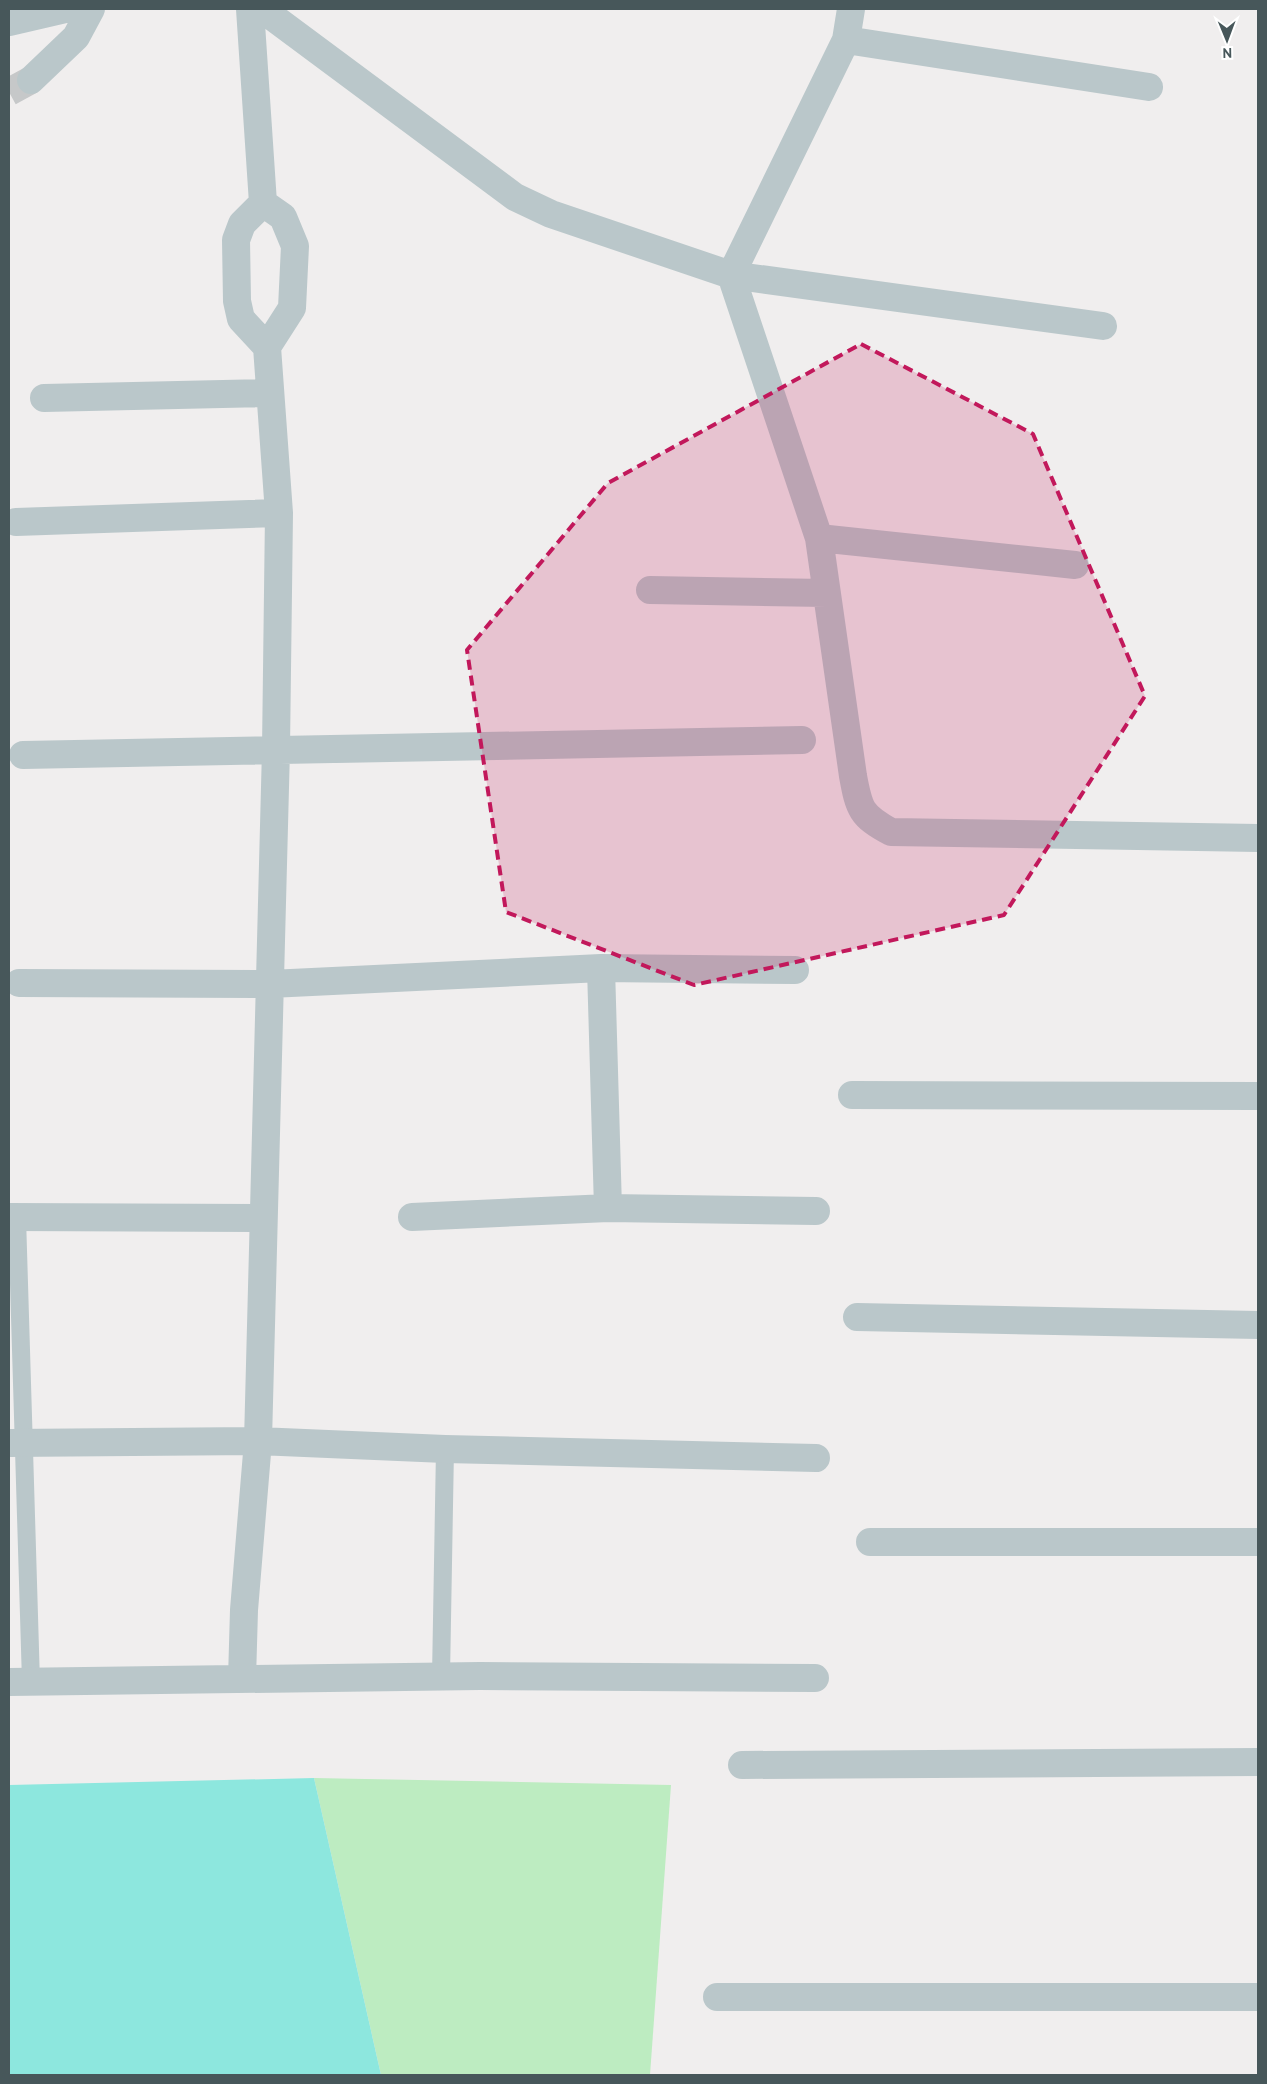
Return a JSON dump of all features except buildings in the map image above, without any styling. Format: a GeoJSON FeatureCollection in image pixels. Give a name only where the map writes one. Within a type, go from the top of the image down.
{"type":"FeatureCollection","features":[{"type":"Feature","properties":{"kind":"street"},"geometry":{"type":"LineString","coordinates":[[9,22],[65,9]]}},
{"type":"Feature","properties":{"kind":"street"},"geometry":{"type":"LineString","coordinates":[[32,80],[76,37],[90,9]]}},
{"type":"Feature","properties":{"kind":"street"},"geometry":{"type":"LineString","coordinates":[[250,9],[263,203],[242,224],[236,240],[237,301],[240,318],[267,347]]}},
{"type":"Feature","properties":{"kind":"street"},"geometry":{"type":"LineString","coordinates":[[262,9],[515,197],[551,214],[731,275],[1103,326]]}},
{"type":"Feature","properties":{"kind":"street"},"geometry":{"type":"LineString","coordinates":[[851,9],[846,40],[731,275],[819,538],[858,803],[870,821],[891,832],[1258,838]]}},
{"type":"Feature","properties":{"kind":"street"},"geometry":{"type":"LineString","coordinates":[[846,40],[1149,87]]}},
{"type":"Feature","properties":{"kind":"street"},"geometry":{"type":"LineString","coordinates":[[242,1679],[244,1610],[258,1441],[276,748],[279,513],[267,347],[292,308],[295,246],[283,217],[263,203]]}},
{"type":"Feature","properties":{"kind":"street"},"geometry":{"type":"LineString","coordinates":[[44,398],[270,393]]}},
{"type":"Feature","properties":{"kind":"street"},"geometry":{"type":"LineString","coordinates":[[16,522],[279,513]]}},
{"type":"Feature","properties":{"kind":"street"},"geometry":{"type":"LineString","coordinates":[[819,538],[1075,565]]}},
{"type":"Feature","properties":{"kind":"street"},"geometry":{"type":"LineString","coordinates":[[650,590],[826,594]]}},
{"type":"Feature","properties":{"kind":"street"},"geometry":{"type":"LineString","coordinates":[[23,755],[276,748],[802,740]]}},
{"type":"Feature","properties":{"kind":"street"},"geometry":{"type":"LineString","coordinates":[[601,968],[608,1208]]}},
{"type":"Feature","properties":{"kind":"street"},"geometry":{"type":"LineString","coordinates":[[19,982],[270,984],[601,968],[795,970]]}},
{"type":"Feature","properties":{"kind":"street"},"geometry":{"type":"LineString","coordinates":[[852,1095],[1258,1096]]}},
{"type":"Feature","properties":{"kind":"street"},"geometry":{"type":"LineString","coordinates":[[412,1217],[608,1208],[816,1211]]}},
{"type":"Feature","properties":{"kind":"street"},"geometry":{"type":"LineString","coordinates":[[13,1217],[263,1218]]}},
{"type":"Feature","properties":{"kind":"street"},"geometry":{"type":"LineString","coordinates":[[857,1317],[1258,1325]]}},
{"type":"Feature","properties":{"kind":"street"},"geometry":{"type":"LineString","coordinates":[[16,1443],[258,1441],[445,1450],[816,1458]]}},
{"type":"Feature","properties":{"kind":"street"},"geometry":{"type":"LineString","coordinates":[[870,1542],[1258,1542]]}},
{"type":"Feature","properties":{"kind":"street"},"geometry":{"type":"LineString","coordinates":[[20,1682],[441,1677],[814,1678]]}},
{"type":"Feature","properties":{"kind":"street"},"geometry":{"type":"LineString","coordinates":[[742,1765],[1258,1762]]}},
{"type":"Feature","properties":{"kind":"street"},"geometry":{"type":"LineString","coordinates":[[717,1998],[1258,1997]]}},
{"type":"Feature","properties":{"kind":"lane"},"geometry":{"type":"LineString","coordinates":[[13,1217],[20,1682]]}},
{"type":"Feature","properties":{"kind":"lane"},"geometry":{"type":"LineString","coordinates":[[441,1677],[445,1450]]}},
{"type":"Feature","properties":{"kind":"highlighted area"},"geometry":{"type":"Polygon","coordinates":[[[861,344],[1033,434],[1145,696],[1004,915],[694,985],[506,912],[467,650],[608,483],[861,344]]]}},
{"type":"Feature","properties":{"kind":"green space"},"geometry":{"type":"Polygon","coordinates":[[[314,1778],[671,1785],[650,2075],[381,2075],[314,1778]]]}},
{"type":"Feature","properties":{"kind":"water"},"geometry":{"type":"Polygon","coordinates":[[[314,1778],[381,2075],[9,2075],[9,1785],[314,1778]]]}},
{"type":"Feature","properties":{"kind":"tunnel"},"geometry":{"type":"LineString","coordinates":[[9,92],[31,80]]}}]}
